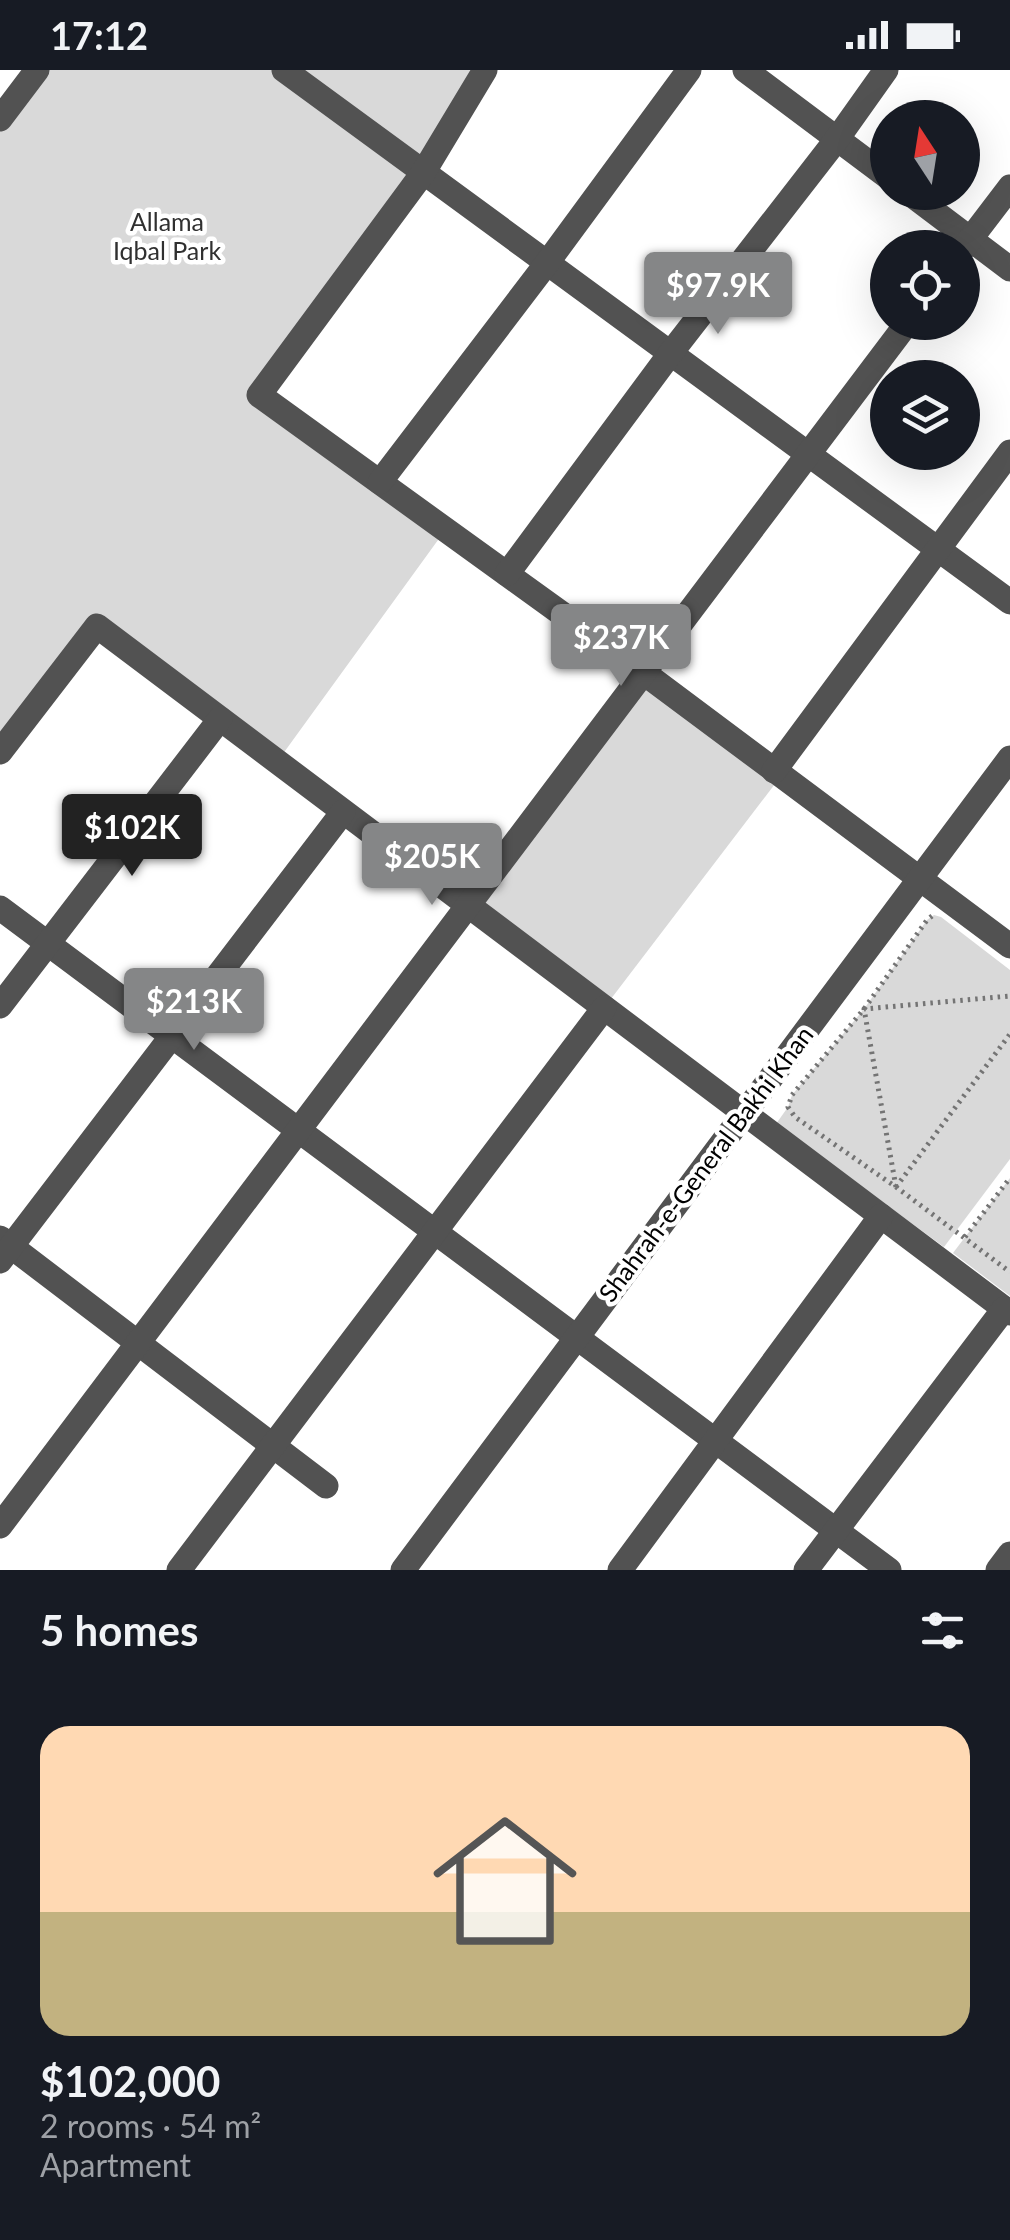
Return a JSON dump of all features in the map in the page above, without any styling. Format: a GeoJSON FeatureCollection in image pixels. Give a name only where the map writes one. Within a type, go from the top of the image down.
{"type":"FeatureCollection","features":[{"type":"Feature","properties":{"kind":"street"},"geometry":{"type":"LineString","coordinates":[[0,119],[37,70]]}},
{"type":"Feature","properties":{"kind":"street"},"geometry":{"type":"LineString","coordinates":[[284,70],[1010,602]]}},
{"type":"Feature","properties":{"kind":"street"},"geometry":{"type":"LineString","coordinates":[[484,70],[423,173],[259,394],[644,672],[1010,946]]}},
{"type":"Feature","properties":{"kind":"street"},"geometry":{"type":"LineString","coordinates":[[380,482],[689,70]]}},
{"type":"Feature","properties":{"kind":"street"},"geometry":{"type":"LineString","coordinates":[[745,70],[870,164]]}},
{"type":"Feature","properties":{"kind":"street"},"geometry":{"type":"LineString","coordinates":[[507,574],[886,70]]}},
{"type":"Feature","properties":{"kind":"street"},"geometry":{"type":"LineString","coordinates":[[977,230],[1010,187]]}},
{"type":"Feature","properties":{"kind":"street"},"geometry":{"type":"LineString","coordinates":[[928,210],[950,230]]}},
{"type":"Feature","properties":{"kind":"street"},"geometry":{"type":"LineString","coordinates":[[980,252],[1010,269]]}},
{"type":"Feature","properties":{"kind":"street"},"geometry":{"type":"LineString","coordinates":[[0,1526],[894,340]]}},
{"type":"Feature","properties":{"kind":"street"},"geometry":{"type":"LineString","coordinates":[[774,771],[1010,452]]}},
{"type":"Feature","properties":{"kind":"street"},"geometry":{"type":"LineString","coordinates":[[0,752],[97,626],[1007,1311],[806,1570]]}},
{"type":"Feature","properties":{"kind":"street"},"geometry":{"type":"LineString","coordinates":[[0,1006],[220,719]]}},
{"type":"Feature","properties":{"kind":"street","name":"Shahrah-e-General Bakhi Khan"},"geometry":{"type":"LineString","coordinates":[[408,1562],[1010,758]]}},
{"type":"Feature","properties":{"kind":"street"},"geometry":{"type":"LineString","coordinates":[[326,1486],[4,1248],[344,812]]}},
{"type":"Feature","properties":{"kind":"street"},"geometry":{"type":"LineString","coordinates":[[0,908],[889,1570]]}},
{"type":"Feature","properties":{"kind":"street"},"geometry":{"type":"LineString","coordinates":[[179,1570],[604,1008]]}},
{"type":"Feature","properties":{"kind":"street"},"geometry":{"type":"LineString","coordinates":[[620,1570],[881,1216]]}},
{"type":"Feature","properties":{"kind":"street"},"geometry":{"type":"LineString","coordinates":[[998,1570],[1010,1554]]}},
{"type":"Feature","properties":{"kind":"street"},"geometry":{"type":"LineString","coordinates":[[408,1562],[435,1570]]}},
{"type":"Feature","properties":{"kind":"path"},"geometry":{"type":"LineString","coordinates":[[934,915],[926,920],[864,1009],[792,1095],[788,1107],[795,1117],[896,1186],[1010,1272]]}},
{"type":"Feature","properties":{"kind":"path"},"geometry":{"type":"LineString","coordinates":[[864,1009],[1010,996]]}},
{"type":"Feature","properties":{"kind":"path"},"geometry":{"type":"LineString","coordinates":[[864,1009],[896,1186]]}},
{"type":"Feature","properties":{"kind":"path"},"geometry":{"type":"LineString","coordinates":[[896,1186],[1010,1034]]}},
{"type":"Feature","properties":{"kind":"path"},"geometry":{"type":"LineString","coordinates":[[965,1238],[1010,1178]]}},
{"type":"Feature","properties":{"kind":"green space","name":"Allama Iqbal Park"},"geometry":{"type":"Polygon","coordinates":[[[37,70],[485,70],[259,394],[446,529],[277,762],[97,627],[0,752],[0,119],[37,70]]]}},
{"type":"Feature","properties":{"kind":"green space"},"geometry":{"type":"Polygon","coordinates":[[[644,673],[781,776],[604,1008],[468,906],[644,673]]]}},
{"type":"Feature","properties":{"kind":"green space"},"geometry":{"type":"Polygon","coordinates":[[[934,915],[1010,970],[1010,1159],[944,1247],[776,1124],[792,1095],[864,1009],[934,915]]]}},
{"type":"Feature","properties":{"kind":"green space"},"geometry":{"type":"Polygon","coordinates":[[[1010,1178],[1010,1296],[953,1253],[1010,1178]]]}}]}
